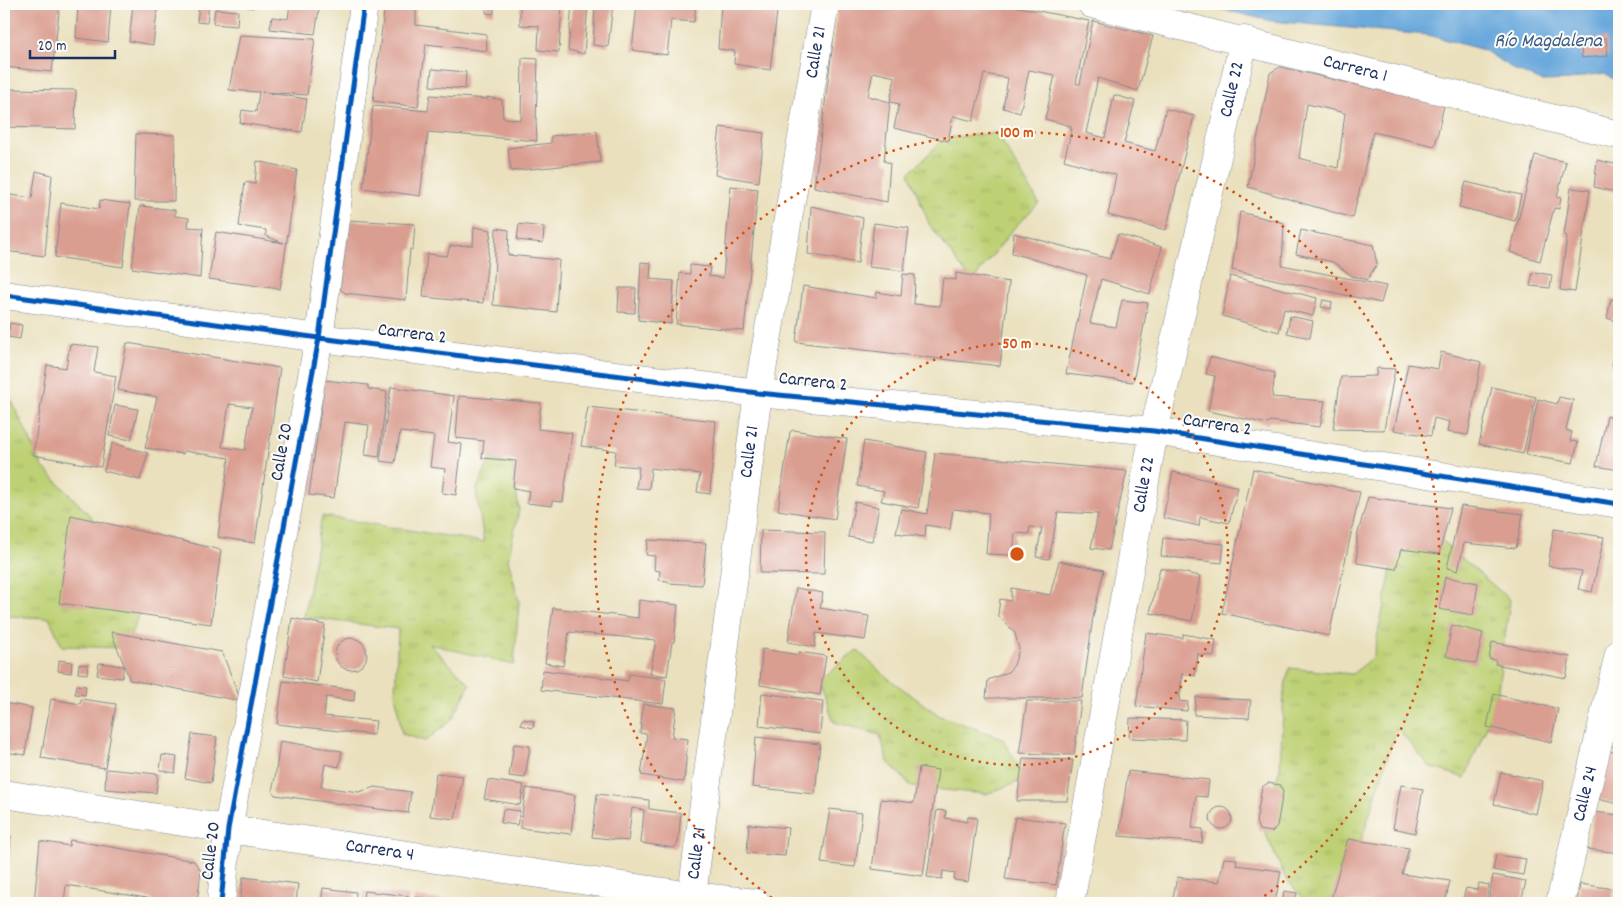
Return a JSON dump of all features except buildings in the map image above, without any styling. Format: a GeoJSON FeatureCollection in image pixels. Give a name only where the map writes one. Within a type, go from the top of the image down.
{"type":"FeatureCollection","features":[{"type":"Feature","properties":{"kind":"street","name":"Calle 20"},"geometry":{"type":"LineString","coordinates":[[221,903],[228,830],[319,338],[364,4]]}},
{"type":"Feature","properties":{"kind":"street","name":"Calle 21"},"geometry":{"type":"LineString","coordinates":[[692,900],[758,392],[825,4]]}},
{"type":"Feature","properties":{"kind":"street","name":"Carrera 1"},"geometry":{"type":"LineString","coordinates":[[1092,4],[1244,40],[1619,135]]}},
{"type":"Feature","properties":{"kind":"street","name":"Calle 22"},"geometry":{"type":"LineString","coordinates":[[1070,903],[1154,431],[1244,40]]}},
{"type":"Feature","properties":{"kind":"street","name":"Carrera 2"},"geometry":{"type":"LineString","coordinates":[[4,295],[319,338],[758,392],[1154,431],[1619,504]]}},
{"type":"Feature","properties":{"kind":"street","name":"Calle 24"},"geometry":{"type":"LineString","coordinates":[[1560,903],[1619,654]]}},
{"type":"Feature","properties":{"kind":"street","name":"Carrera 4"},"geometry":{"type":"LineString","coordinates":[[4,794],[692,900],[756,903]]}},
{"type":"Feature","properties":{"kind":"green space"},"geometry":{"type":"Polygon","coordinates":[[[997,133],[1039,203],[1014,228],[972,282],[929,224],[909,173],[945,138],[997,133]]]}},
{"type":"Feature","properties":{"kind":"green space"},"geometry":{"type":"Polygon","coordinates":[[[4,399],[11,399],[42,466],[99,525],[142,609],[125,648],[62,646],[49,618],[4,616],[4,399]]]}},
{"type":"Feature","properties":{"kind":"green space"},"geometry":{"type":"Polygon","coordinates":[[[490,459],[512,464],[519,510],[508,559],[519,602],[514,665],[429,644],[470,684],[452,720],[425,741],[402,734],[395,693],[398,629],[304,617],[322,516],[484,542],[476,491],[490,459]]]}},
{"type":"Feature","properties":{"kind":"green space"},"geometry":{"type":"Polygon","coordinates":[[[1440,539],[1510,600],[1496,704],[1465,778],[1430,767],[1397,728],[1363,835],[1337,903],[1307,903],[1286,879],[1263,828],[1280,767],[1284,692],[1289,668],[1352,674],[1373,658],[1394,556],[1440,539]]]}},
{"type":"Feature","properties":{"kind":"green space"},"geometry":{"type":"Polygon","coordinates":[[[857,650],[885,676],[940,716],[1002,738],[1026,779],[986,794],[912,787],[888,762],[880,735],[834,722],[819,680],[857,650]]]}},
{"type":"Feature","properties":{"kind":"water","name":"Río Magdalena"},"geometry":{"type":"Polygon","coordinates":[[[1198,4],[1619,4],[1619,82],[1605,74],[1588,75],[1570,80],[1542,81],[1515,70],[1484,50],[1428,35],[1272,21],[1198,4]]]}},
{"type":"Feature","properties":{"kind":"cycle path"},"geometry":{"type":"LineString","coordinates":[[221,903],[228,829],[319,338],[364,4]]}},
{"type":"Feature","properties":{"kind":"cycle path"},"geometry":{"type":"LineString","coordinates":[[4,295],[319,338],[758,393],[1154,431],[1619,504]]}}]}
